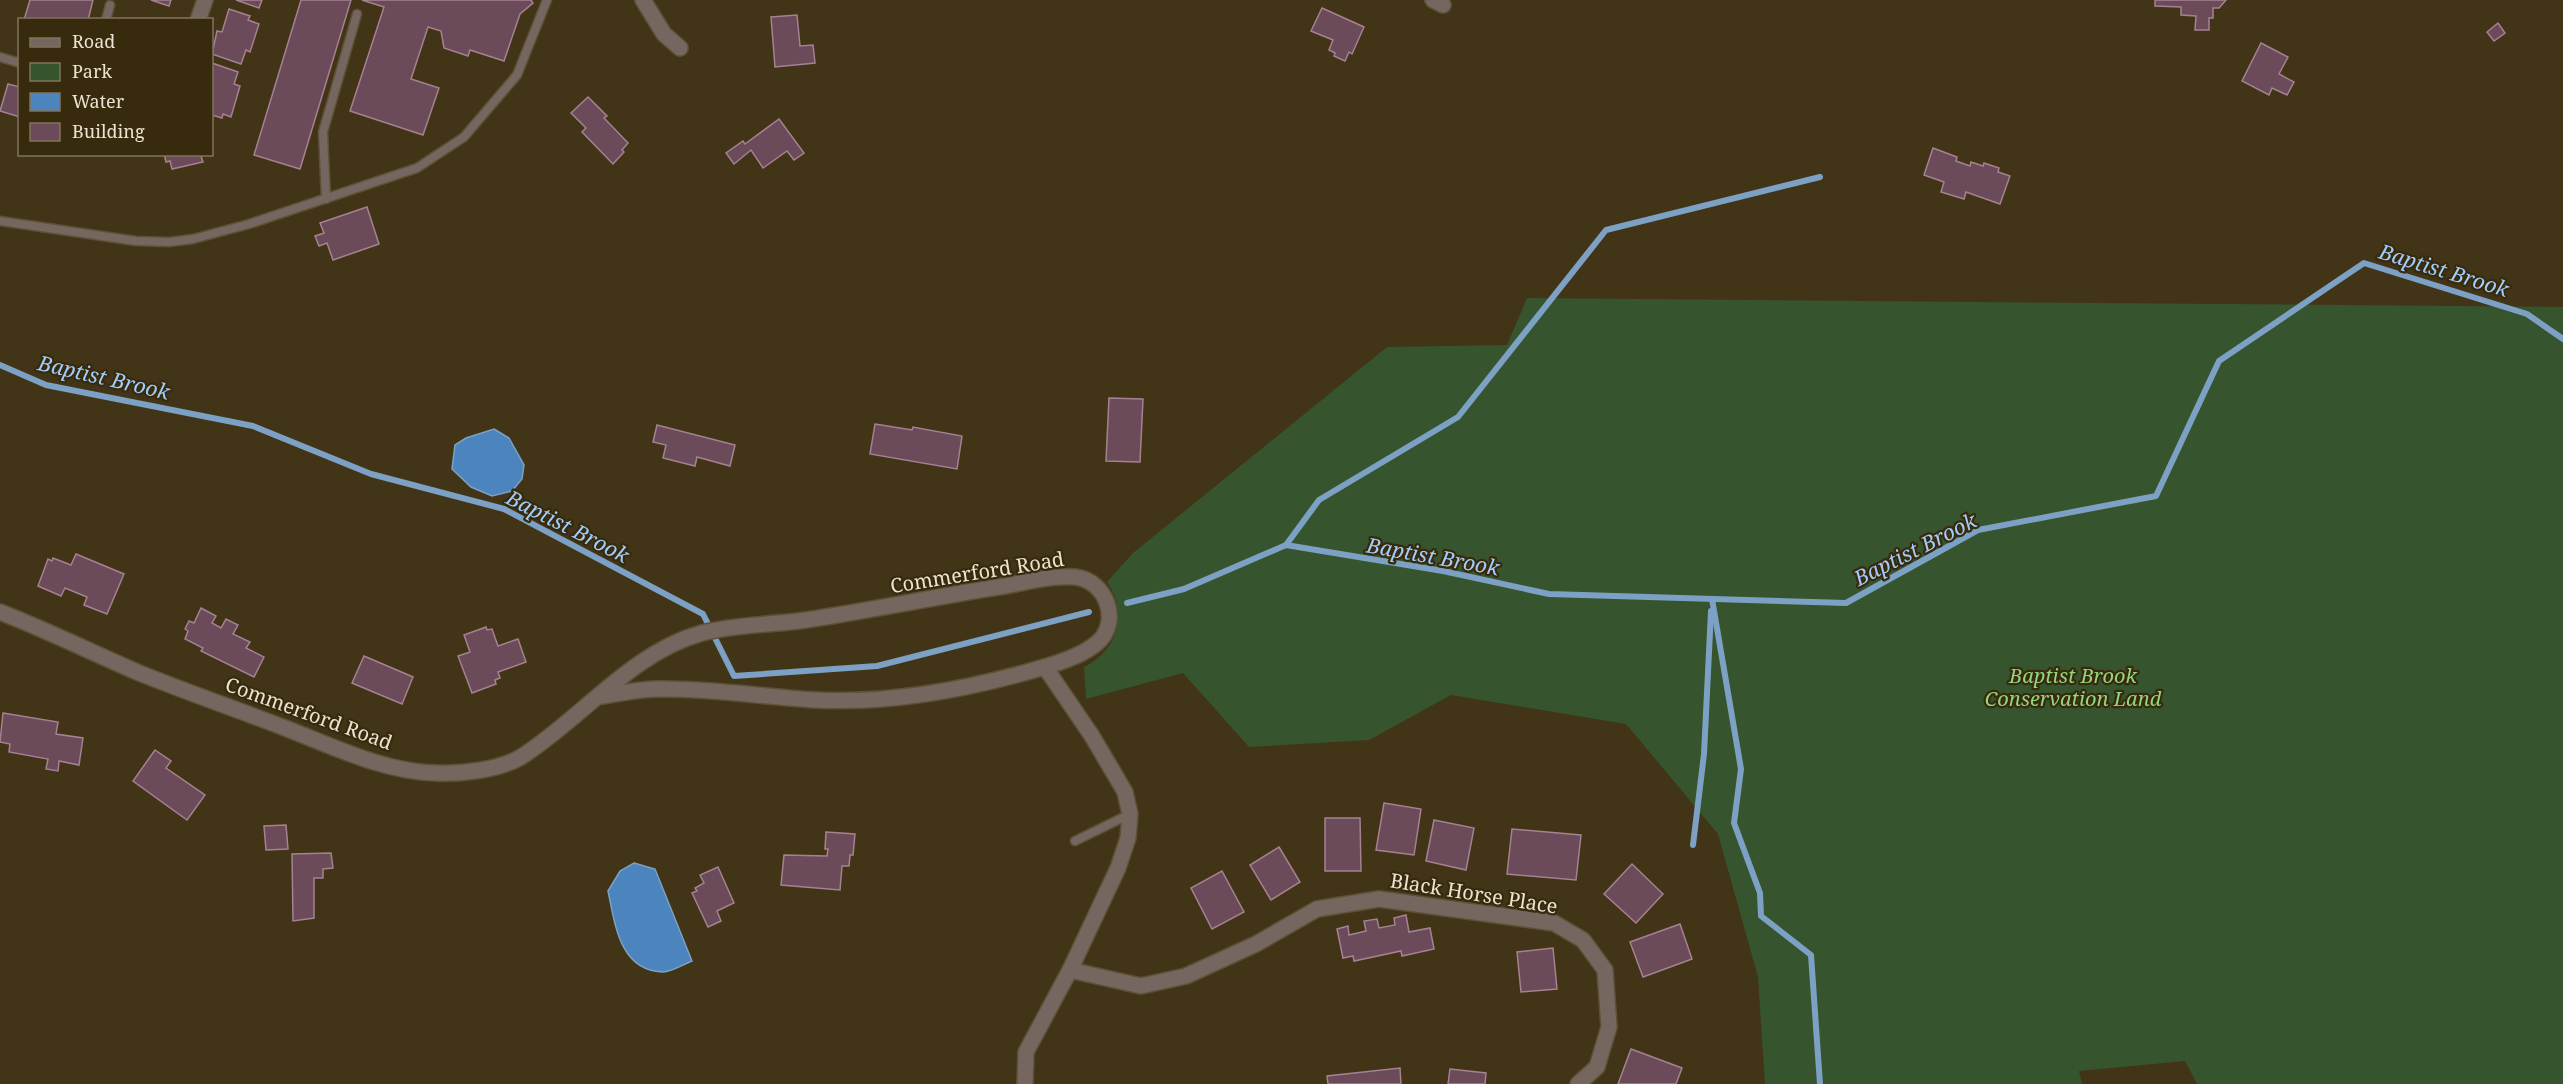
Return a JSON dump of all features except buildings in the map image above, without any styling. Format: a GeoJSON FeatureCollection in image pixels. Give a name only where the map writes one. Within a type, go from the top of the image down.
{"type":"FeatureCollection","features":[{"type":"Feature","properties":{"kind":"street"},"geometry":{"type":"LineString","coordinates":[[199,18],[205,0]]}},
{"type":"Feature","properties":{"kind":"street"},"geometry":{"type":"LineString","coordinates":[[643,0],[664,34],[680,48]]}},
{"type":"Feature","properties":{"kind":"street","name":"Commerford Road"},"geometry":{"type":"LineString","coordinates":[[0,612],[142,674],[350,754],[392,766],[434,773],[485,769],[518,759],[597,697],[670,645],[703,633],[874,610],[1054,578],[1076,577],[1092,582],[1104,594],[1109,613],[1107,630],[1098,642],[1084,651],[1045,667],[941,692],[882,699],[818,700],[734,692],[653,689],[597,697]]}},
{"type":"Feature","properties":{"kind":"street"},"geometry":{"type":"LineString","coordinates":[[1025,1084],[1026,1052],[1070,970],[1118,868],[1128,838],[1130,814],[1125,792],[1092,735],[1045,667]]}},
{"type":"Feature","properties":{"kind":"street","name":"Black Horse Place"},"geometry":{"type":"LineString","coordinates":[[1070,970],[1141,986],[1152,984],[1186,976],[1256,944],[1317,909],[1379,899],[1554,923],[1583,940],[1605,970],[1609,1027],[1597,1067],[1578,1084]]}},
{"type":"Feature","properties":{"kind":"lane"},"geometry":{"type":"LineString","coordinates":[[0,221],[136,241],[169,242],[222,232],[417,168],[464,137],[517,75],[547,0]]}},
{"type":"Feature","properties":{"kind":"lane"},"geometry":{"type":"LineString","coordinates":[[107,18],[110,5]]}},
{"type":"Feature","properties":{"kind":"lane"},"geometry":{"type":"LineString","coordinates":[[326,198],[322,132],[357,14]]}},
{"type":"Feature","properties":{"kind":"lane"},"geometry":{"type":"LineString","coordinates":[[0,57],[18,62]]}},
{"type":"Feature","properties":{"kind":"lane"},"geometry":{"type":"LineString","coordinates":[[1075,841],[1130,814]]}},
{"type":"Feature","properties":{"kind":"green space","name":"Baptist Brook Conservation Land"},"geometry":{"type":"Polygon","coordinates":[[[1527,298],[2563,307],[2563,1084],[2197,1084],[2185,1061],[2079,1071],[2082,1084],[1765,1084],[1758,977],[1718,834],[1626,724],[1451,695],[1369,740],[1249,747],[1183,673],[1086,699],[1084,667],[1095,660],[1112,642],[1118,619],[1114,594],[1107,582],[1133,553],[1387,347],[1507,345],[1527,298]]]}},
{"type":"Feature","properties":{"kind":"water"},"geometry":{"type":"Polygon","coordinates":[[[494,429],[509,438],[524,465],[522,479],[512,491],[492,496],[471,487],[452,469],[455,445],[466,438],[494,429]]]}},
{"type":"Feature","properties":{"kind":"water"},"geometry":{"type":"Polygon","coordinates":[[[634,863],[655,869],[692,961],[673,970],[662,972],[636,963],[628,954],[617,930],[608,891],[620,871],[634,863]]]}},
{"type":"Feature","properties":{"kind":"waterway"},"geometry":{"type":"LineString","coordinates":[[1286,545],[1319,500],[1458,417],[1606,230],[1820,177]]}},
{"type":"Feature","properties":{"kind":"waterway","name":"Baptist Brook"},"geometry":{"type":"LineString","coordinates":[[1127,603],[1184,589],[1286,545],[1443,571],[1549,594],[1846,603],[1978,530],[2156,496],[2219,361],[2364,263],[2527,314],[2563,339]]}},
{"type":"Feature","properties":{"kind":"waterway","name":"Baptist Brook"},"geometry":{"type":"LineString","coordinates":[[0,365],[46,385],[253,426],[371,474],[504,509],[703,614],[734,676],[877,666],[1089,612]]}},
{"type":"Feature","properties":{"kind":"waterway"},"geometry":{"type":"LineString","coordinates":[[1712,599],[1741,769],[1734,823],[1760,893],[1761,916],[1811,955],[1820,1084]]}},
{"type":"Feature","properties":{"kind":"waterway"},"geometry":{"type":"LineString","coordinates":[[1693,845],[1704,754],[1711,611]]}}]}
